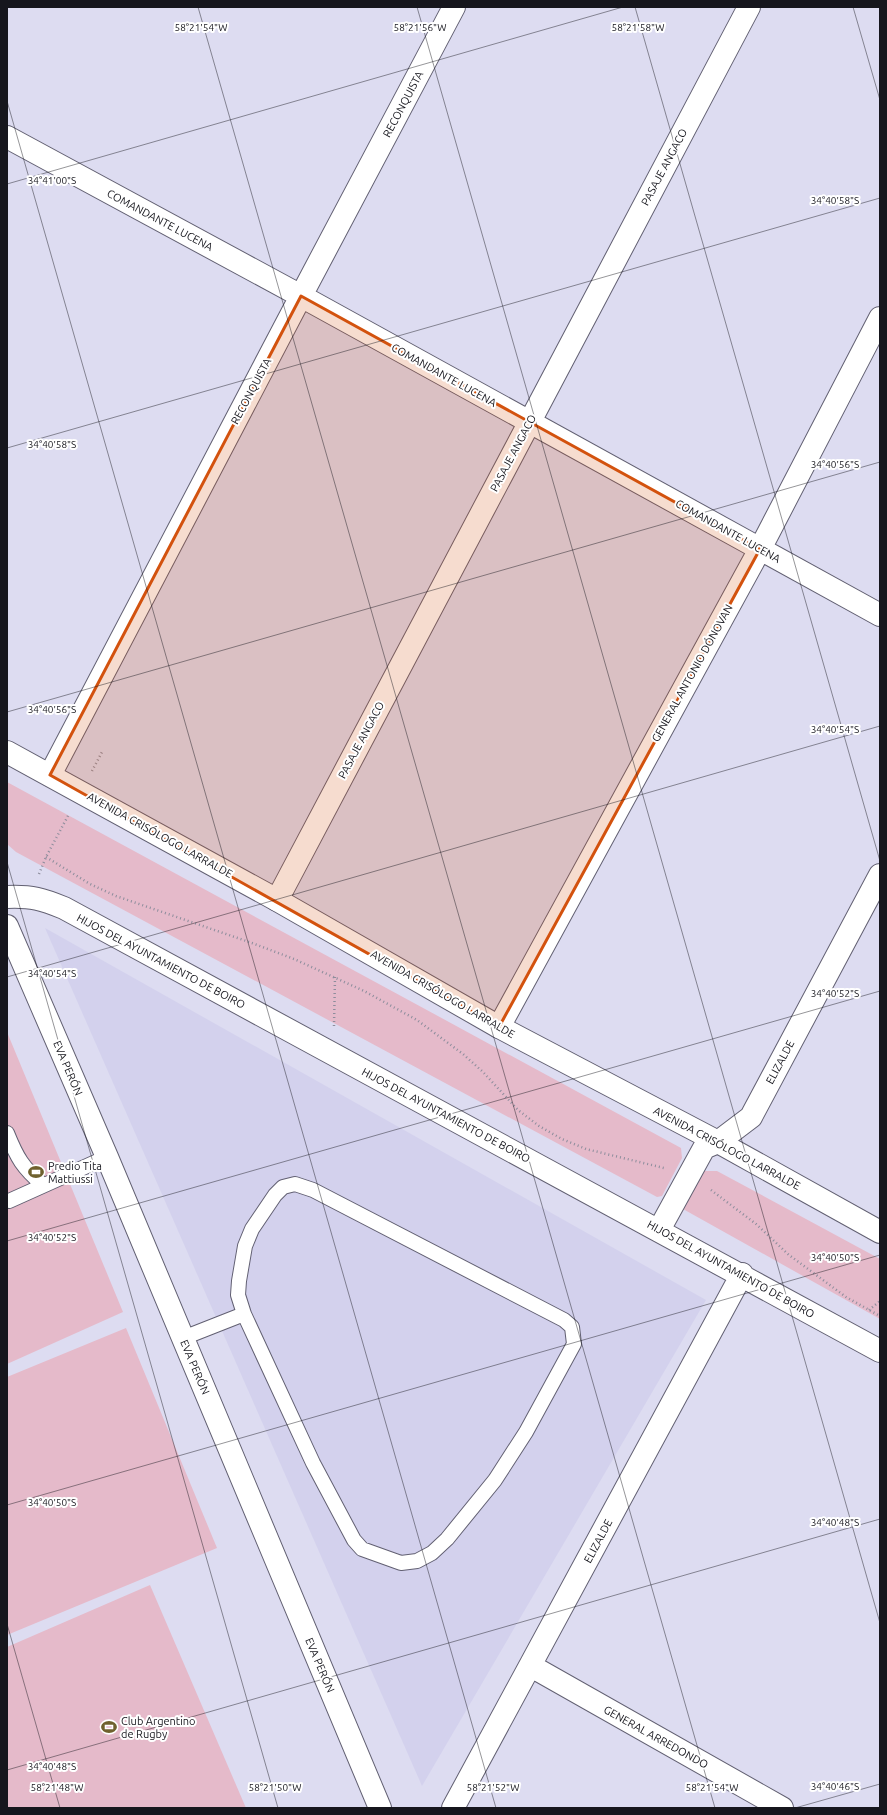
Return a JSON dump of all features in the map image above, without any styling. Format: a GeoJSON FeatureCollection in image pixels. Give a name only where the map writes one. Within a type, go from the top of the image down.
{"type":"FeatureCollection","features":[{"type":"Feature","properties":{"kind":"street","name":"RECONQUISTA"},"geometry":{"type":"LineString","coordinates":[[50,775],[454,7]]}},
{"type":"Feature","properties":{"kind":"street","name":"PASAJE ANGACO"},"geometry":{"type":"LineString","coordinates":[[277,900],[749,7]]}},
{"type":"Feature","properties":{"kind":"street","name":"COMANDANTE LUCENA"},"geometry":{"type":"LineString","coordinates":[[7,138],[301,296],[880,615]]}},
{"type":"Feature","properties":{"kind":"street","name":"GENERAL ANTONIO DÓNOVAN"},"geometry":{"type":"LineString","coordinates":[[499,1027],[760,549],[880,318]]}},
{"type":"Feature","properties":{"kind":"street","name":"AVENIDA CRISÓLOGO LARRALDE"},"geometry":{"type":"LineString","coordinates":[[7,752],[277,900],[499,1027],[718,1142],[880,1232]]}},
{"type":"Feature","properties":{"kind":"street","name":"ELIZALDE"},"geometry":{"type":"LineString","coordinates":[[659,1230],[704,1148],[718,1142],[751,1117],[880,875]]}},
{"type":"Feature","properties":{"kind":"street","name":"HIJOS DEL AYUNTAMIENTO DE BOIRO"},"geometry":{"type":"LineString","coordinates":[[7,897],[24,896],[40,898],[64,908],[880,1350]]}},
{"type":"Feature","properties":{"kind":"street","name":"EVA PERÓN"},"geometry":{"type":"LineString","coordinates":[[7,926],[107,1157],[380,1808]]}},
{"type":"Feature","properties":{"kind":"street","name":"ELIZALDE"},"geometry":{"type":"LineString","coordinates":[[453,1808],[742,1274]]}},
{"type":"Feature","properties":{"kind":"street","name":"GENERAL ARREDONDO"},"geometry":{"type":"LineString","coordinates":[[530,1666],[782,1808]]}},
{"type":"Feature","properties":{"kind":"lane"},"geometry":{"type":"LineString","coordinates":[[7,1133],[13,1148],[26,1170],[43,1185]]}},
{"type":"Feature","properties":{"kind":"lane"},"geometry":{"type":"LineString","coordinates":[[9,1201],[107,1157]]}},
{"type":"Feature","properties":{"kind":"lane"},"geometry":{"type":"LineString","coordinates":[[295,1184],[313,1190],[564,1320],[572,1327],[574,1344],[526,1432],[495,1480],[447,1539],[432,1553],[417,1561],[401,1563],[362,1549],[354,1540],[313,1464],[244,1314],[238,1295],[245,1246],[252,1229],[275,1195],[283,1187],[295,1184]]}},
{"type":"Feature","properties":{"kind":"lane"},"geometry":{"type":"LineString","coordinates":[[183,1338],[244,1314]]}},
{"type":"Feature","properties":{"kind":"path"},"geometry":{"type":"LineString","coordinates":[[40,898],[39,872],[102,752]]}},
{"type":"Feature","properties":{"kind":"path"},"geometry":{"type":"LineString","coordinates":[[46,857],[90,884],[116,896],[252,943],[364,990],[417,1020],[483,1072],[518,1110],[539,1126],[562,1139],[611,1156],[690,1174],[756,1224],[789,1255],[846,1297],[880,1316]]}},
{"type":"Feature","properties":{"kind":"path"},"geometry":{"type":"LineString","coordinates":[[334,1054],[335,977]]}},
{"type":"Feature","properties":{"kind":"path"},"geometry":{"type":"LineString","coordinates":[[869,1310],[880,1301]]}},
{"type":"Feature","properties":{"kind":"highlighted area"},"geometry":{"type":"Polygon","coordinates":[[[301,296],[760,549],[499,1027],[50,775],[301,296]]]}},
{"type":"Feature","properties":{"kind":"shaded area"},"geometry":{"type":"Polygon","coordinates":[[[7,782],[681,1148],[682,1158],[662,1196],[657,1197],[16,852],[7,844],[7,782]]]}},
{"type":"Feature","properties":{"kind":"shaded area"},"geometry":{"type":"Polygon","coordinates":[[[45,928],[706,1300],[422,1786],[45,928]]]}},
{"type":"Feature","properties":{"kind":"shaded area","name":"Predio Tita Mattiussi"},"geometry":{"type":"Polygon","coordinates":[[[7,1032],[123,1312],[7,1364],[7,1032]]]}},
{"type":"Feature","properties":{"kind":"shaded area"},"geometry":{"type":"Polygon","coordinates":[[[704,1171],[717,1171],[880,1259],[880,1319],[683,1209],[682,1204],[704,1171]]]}},
{"type":"Feature","properties":{"kind":"shaded area"},"geometry":{"type":"Polygon","coordinates":[[[126,1328],[217,1548],[7,1635],[7,1377],[126,1328]]]}},
{"type":"Feature","properties":{"kind":"shaded area","name":"Club Argentino de Rugby"},"geometry":{"type":"Polygon","coordinates":[[[150,1585],[246,1808],[7,1808],[7,1647],[150,1585]]]}},
{"type":"Feature","properties":{"kind":"place","name":"Predio Tita Mattiussi"},"geometry":{"type":"Point","coordinates":[36,1172]}},
{"type":"Feature","properties":{"kind":"place","name":"Club Argentino de Rugby"},"geometry":{"type":"Point","coordinates":[109,1727]}}]}
